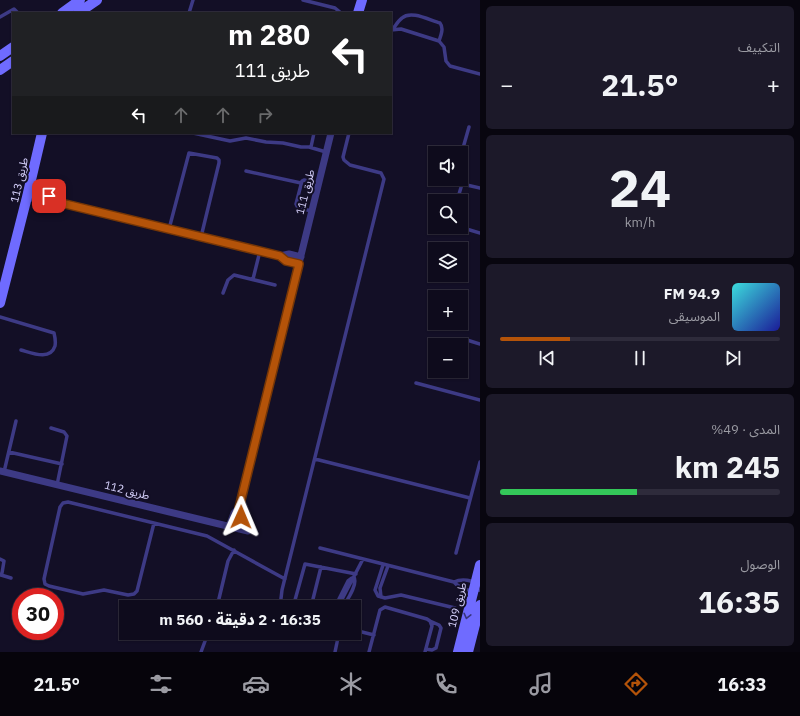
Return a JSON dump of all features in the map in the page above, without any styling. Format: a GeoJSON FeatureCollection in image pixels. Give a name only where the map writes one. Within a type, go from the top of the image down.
{"type":"FeatureCollection","features":[{"type":"Feature","properties":{"kind":"street"},"geometry":{"type":"LineString","coordinates":[[63,12],[80,0]]}},
{"type":"Feature","properties":{"kind":"street"},"geometry":{"type":"LineString","coordinates":[[79,12],[97,0]]}},
{"type":"Feature","properties":{"kind":"street"},"geometry":{"type":"LineString","coordinates":[[360,12],[362,0]]}},
{"type":"Feature","properties":{"kind":"street"},"geometry":{"type":"LineString","coordinates":[[360,12],[365,0]]}},
{"type":"Feature","properties":{"kind":"street"},"geometry":{"type":"LineString","coordinates":[[0,56],[12,53]]}},
{"type":"Feature","properties":{"kind":"street"},"geometry":{"type":"LineString","coordinates":[[0,64],[12,54]]}},
{"type":"Feature","properties":{"kind":"street"},"geometry":{"type":"LineString","coordinates":[[0,70],[12,54]]}},
{"type":"Feature","properties":{"kind":"street"},"geometry":{"type":"LineString","coordinates":[[0,70],[12,71]]}},
{"type":"Feature","properties":{"kind":"street","name":"طريق 113"},"geometry":{"type":"LineString","coordinates":[[0,303],[42,134]]}},
{"type":"Feature","properties":{"kind":"street","name":"طريق 111"},"geometry":{"type":"LineString","coordinates":[[239,529],[241,515],[239,508],[331,134]]}},
{"type":"Feature","properties":{"kind":"street"},"geometry":{"type":"LineString","coordinates":[[28,194],[47,202],[57,202],[201,236],[280,256],[286,261],[299,264]]}},
{"type":"Feature","properties":{"kind":"street"},"geometry":{"type":"LineString","coordinates":[[280,256],[289,254],[300,257]]}},
{"type":"Feature","properties":{"kind":"street","name":"طريق 112"},"geometry":{"type":"LineString","coordinates":[[2,472],[248,531]]}},
{"type":"Feature","properties":{"kind":"street","name":"طريق 111"},"geometry":{"type":"LineString","coordinates":[[229,526],[234,513],[239,508]]}},
{"type":"Feature","properties":{"kind":"street","name":"طريق 109"},"geometry":{"type":"LineString","coordinates":[[460,651],[477,587],[480,565]]}},
{"type":"Feature","properties":{"kind":"street","name":"طريق 109"},"geometry":{"type":"LineString","coordinates":[[460,651],[480,605]]}},
{"type":"Feature","properties":{"kind":"lane"},"geometry":{"type":"LineString","coordinates":[[189,12],[193,0]]}},
{"type":"Feature","properties":{"kind":"lane"},"geometry":{"type":"LineString","coordinates":[[303,0],[335,8],[340,12]]}},
{"type":"Feature","properties":{"kind":"lane"},"geometry":{"type":"LineString","coordinates":[[0,18],[14,9],[17,12]]}},
{"type":"Feature","properties":{"kind":"lane"},"geometry":{"type":"LineString","coordinates":[[392,29],[402,18],[407,15],[417,16],[440,23],[442,25],[439,41]]}},
{"type":"Feature","properties":{"kind":"lane"},"geometry":{"type":"LineString","coordinates":[[392,29],[401,29],[439,41],[444,47],[446,61],[450,66],[480,74]]}},
{"type":"Feature","properties":{"kind":"lane"},"geometry":{"type":"LineString","coordinates":[[464,146],[469,127]]}},
{"type":"Feature","properties":{"kind":"lane"},"geometry":{"type":"LineString","coordinates":[[198,134],[230,141],[246,138],[269,143],[283,143],[311,147],[326,152]]}},
{"type":"Feature","properties":{"kind":"lane"},"geometry":{"type":"LineString","coordinates":[[311,147],[314,134]]}},
{"type":"Feature","properties":{"kind":"lane"},"geometry":{"type":"LineString","coordinates":[[281,600],[384,179],[381,173],[350,165],[344,160],[343,157],[349,134]]}},
{"type":"Feature","properties":{"kind":"lane"},"geometry":{"type":"LineString","coordinates":[[169,229],[188,155],[192,152],[217,158],[219,160],[201,236]]}},
{"type":"Feature","properties":{"kind":"lane"},"geometry":{"type":"LineString","coordinates":[[246,171],[301,183],[304,180],[318,183]]}},
{"type":"Feature","properties":{"kind":"lane"},"geometry":{"type":"LineString","coordinates":[[301,183],[296,206],[312,212]]}},
{"type":"Feature","properties":{"kind":"lane"},"geometry":{"type":"LineString","coordinates":[[468,185],[480,188]]}},
{"type":"Feature","properties":{"kind":"lane"},"geometry":{"type":"LineString","coordinates":[[468,229],[480,233]]}},
{"type":"Feature","properties":{"kind":"lane"},"geometry":{"type":"LineString","coordinates":[[253,279],[260,251]]}},
{"type":"Feature","properties":{"kind":"lane"},"geometry":{"type":"LineString","coordinates":[[223,293],[226,282],[232,276],[237,275],[275,285]]}},
{"type":"Feature","properties":{"kind":"lane"},"geometry":{"type":"LineString","coordinates":[[0,317],[54,333],[56,338],[54,349],[51,353],[42,356],[21,350]]}},
{"type":"Feature","properties":{"kind":"lane"},"geometry":{"type":"LineString","coordinates":[[468,340],[480,344]]}},
{"type":"Feature","properties":{"kind":"lane"},"geometry":{"type":"LineString","coordinates":[[416,383],[480,400]]}},
{"type":"Feature","properties":{"kind":"lane"},"geometry":{"type":"LineString","coordinates":[[2,472],[9,452],[16,421]]}},
{"type":"Feature","properties":{"kind":"lane"},"geometry":{"type":"LineString","coordinates":[[51,428],[64,432],[67,438],[57,485]]}},
{"type":"Feature","properties":{"kind":"lane"},"geometry":{"type":"LineString","coordinates":[[9,452],[62,464]]}},
{"type":"Feature","properties":{"kind":"lane"},"geometry":{"type":"LineString","coordinates":[[315,459],[470,498]]}},
{"type":"Feature","properties":{"kind":"lane"},"geometry":{"type":"LineString","coordinates":[[456,553],[480,462]]}},
{"type":"Feature","properties":{"kind":"lane"},"geometry":{"type":"LineString","coordinates":[[154,523],[137,591],[134,594],[128,595],[104,590],[83,594],[45,584],[44,579],[60,507],[63,503],[68,502],[154,523],[207,536],[285,580]]}},
{"type":"Feature","properties":{"kind":"lane"},"geometry":{"type":"LineString","coordinates":[[320,548],[454,582],[464,580],[477,587]]}},
{"type":"Feature","properties":{"kind":"lane"},"geometry":{"type":"LineString","coordinates":[[219,600],[228,561],[234,550]]}},
{"type":"Feature","properties":{"kind":"lane"},"geometry":{"type":"LineString","coordinates":[[0,559],[4,561],[0,575],[11,578]]}},
{"type":"Feature","properties":{"kind":"lane"},"geometry":{"type":"LineString","coordinates":[[339,600],[348,581],[355,576],[363,559]]}},
{"type":"Feature","properties":{"kind":"lane"},"geometry":{"type":"LineString","coordinates":[[295,600],[304,566],[306,564],[355,576]]}},
{"type":"Feature","properties":{"kind":"lane"},"geometry":{"type":"LineString","coordinates":[[383,565],[375,590],[381,597],[385,598],[401,595],[455,608]]}},
{"type":"Feature","properties":{"kind":"lane"},"geometry":{"type":"LineString","coordinates":[[381,597],[380,588],[388,566]]}},
{"type":"Feature","properties":{"kind":"lane"},"geometry":{"type":"LineString","coordinates":[[312,600],[321,567]]}},
{"type":"Feature","properties":{"kind":"lane"},"geometry":{"type":"LineString","coordinates":[[347,600],[355,584],[355,576]]}},
{"type":"Feature","properties":{"kind":"lane"},"geometry":{"type":"LineString","coordinates":[[454,582],[460,588],[477,587]]}},
{"type":"Feature","properties":{"kind":"lane"},"geometry":{"type":"LineString","coordinates":[[369,652],[380,610],[382,608],[388,608],[423,617],[430,622],[440,625],[441,628],[436,648],[432,650],[425,650],[432,626],[430,622]]}},
{"type":"Feature","properties":{"kind":"lane"},"geometry":{"type":"LineString","coordinates":[[361,632],[374,635]]}},
{"type":"Feature","properties":{"kind":"lane"},"geometry":{"type":"LineString","coordinates":[[201,652],[205,640]]}},
{"type":"Feature","properties":{"kind":"lane"},"geometry":{"type":"LineString","coordinates":[[335,652],[338,640]]}},
{"type":"Feature","properties":{"kind":"route"},"geometry":{"type":"LineString","coordinates":[[49,196],[57,202],[280,256],[286,261],[299,264],[239,508],[241,517]]}}]}
